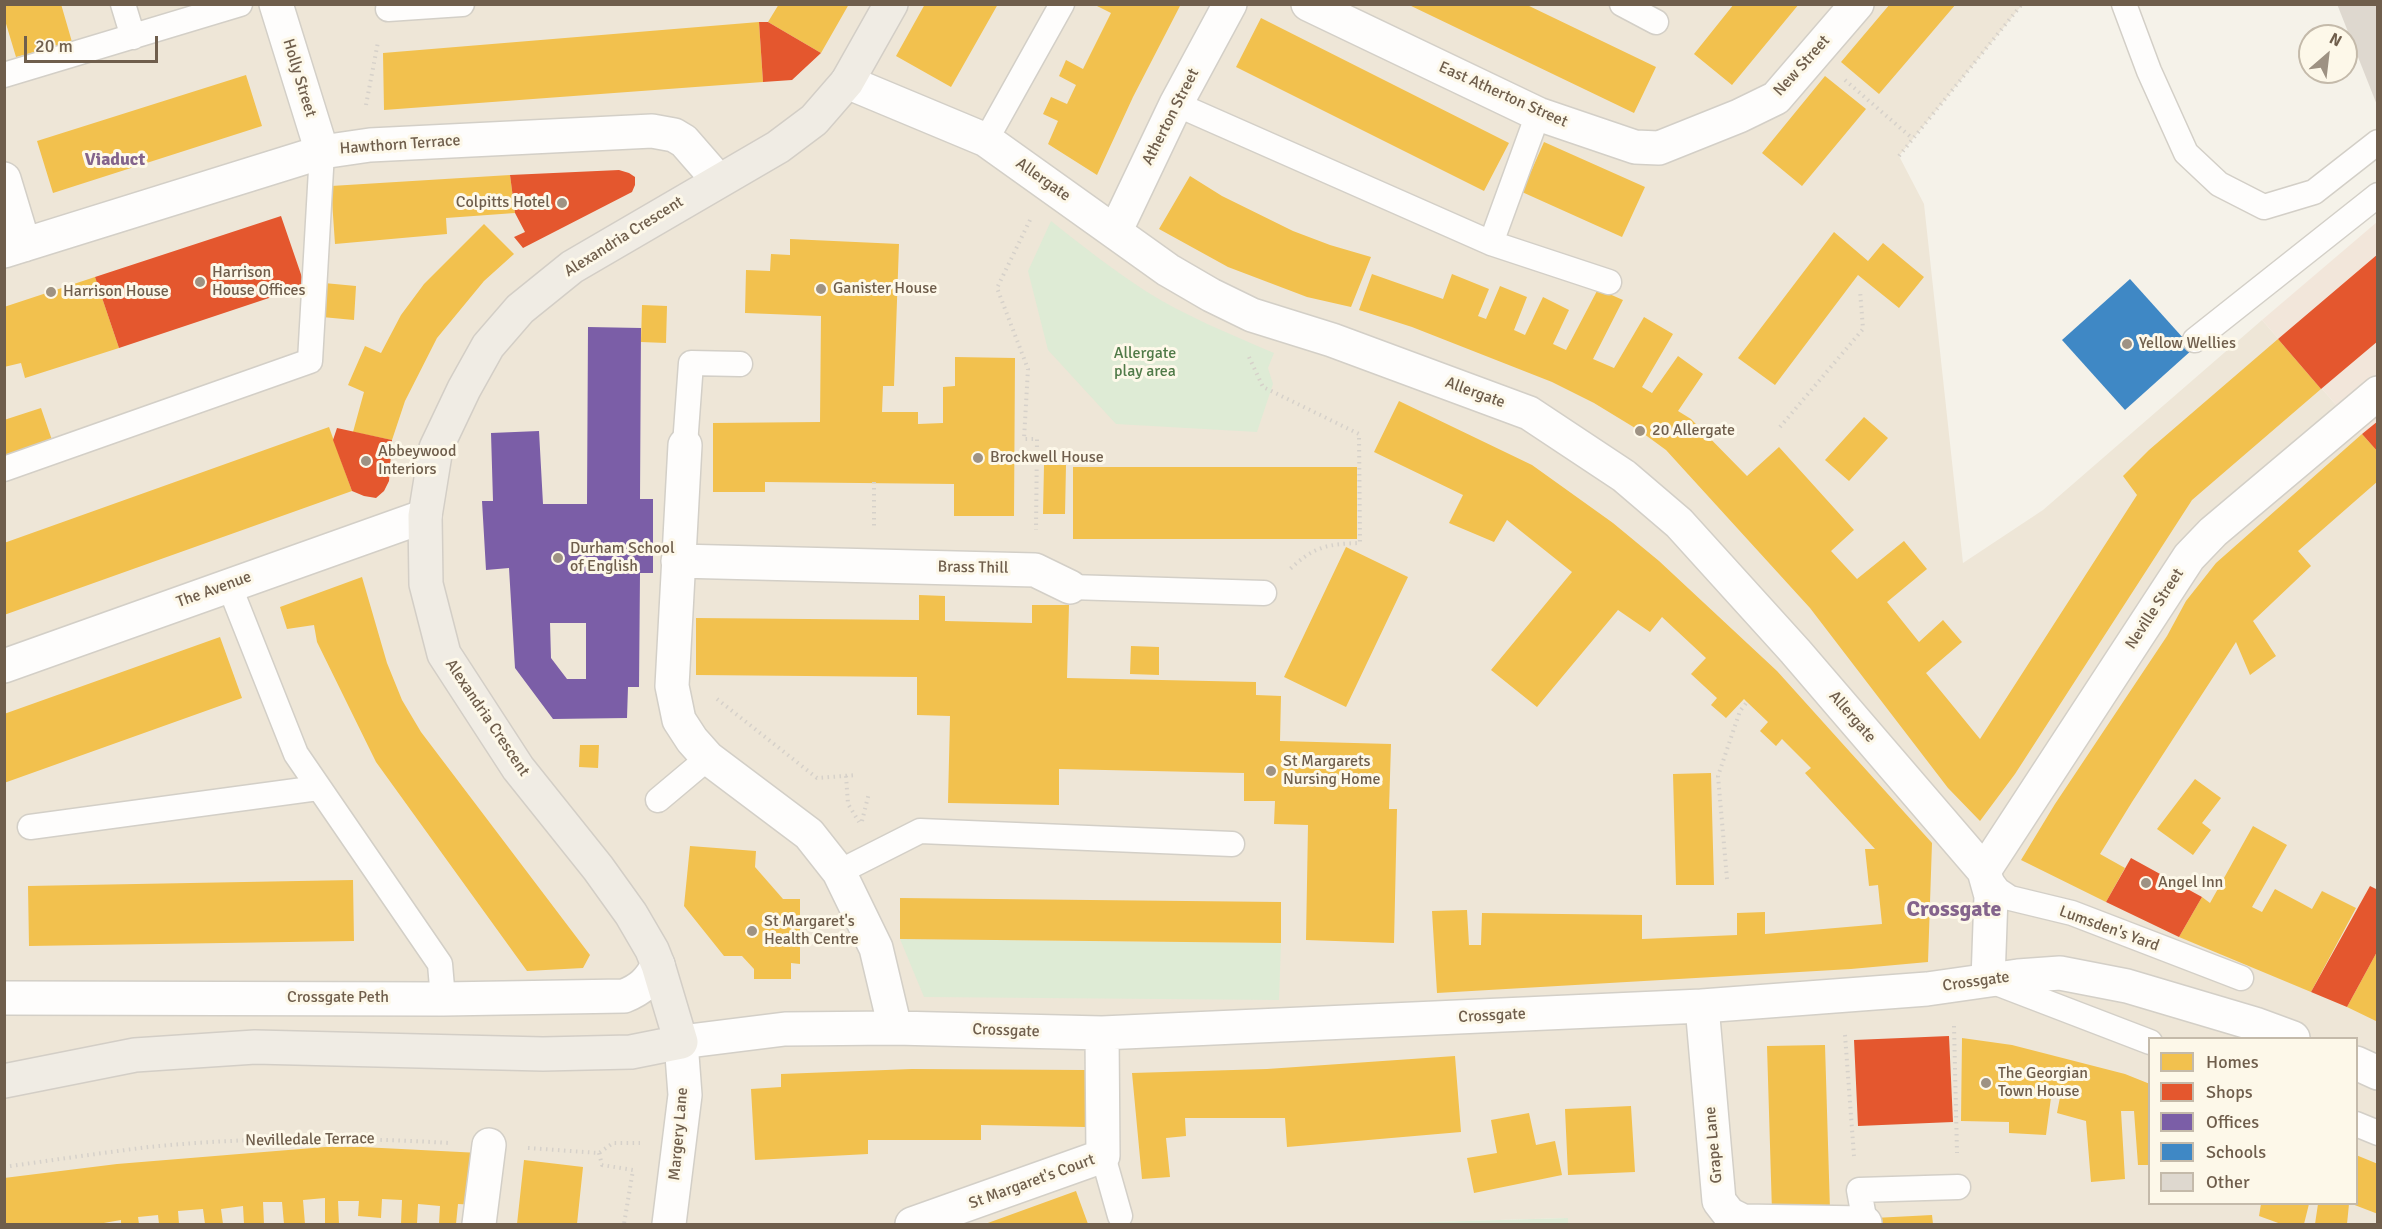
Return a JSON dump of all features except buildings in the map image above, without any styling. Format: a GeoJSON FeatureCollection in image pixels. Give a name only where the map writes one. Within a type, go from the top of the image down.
{"type":"FeatureCollection","features":[{"type":"Feature","properties":{"kind":"highway","name":"Alexandria Crescent"},"geometry":{"type":"LineString","coordinates":[[681,1042],[658,965],[631,914],[598,868],[518,768],[444,654],[426,584],[425,516],[436,448],[464,388],[488,346],[520,309],[572,267],[778,147],[814,120],[847,82],[891,4]]}},
{"type":"Feature","properties":{"kind":"highway"},"geometry":{"type":"LineString","coordinates":[[4,1081],[135,1055],[255,1047],[543,1054],[631,1052],[681,1042]]}},
{"type":"Feature","properties":{"kind":"street","name":"Holly Street"},"geometry":{"type":"LineString","coordinates":[[276,4],[322,152]]}},
{"type":"Feature","properties":{"kind":"street","name":"Atherton Street"},"geometry":{"type":"LineString","coordinates":[[1115,232],[1176,104],[1230,4]]}},
{"type":"Feature","properties":{"kind":"street","name":"East Atherton Street"},"geometry":{"type":"LineString","coordinates":[[1308,4],[1538,114],[1635,147],[1659,148],[1705,130]]}},
{"type":"Feature","properties":{"kind":"street","name":"New Street"},"geometry":{"type":"LineString","coordinates":[[1705,130],[1776,98],[1857,4]]}},
{"type":"Feature","properties":{"kind":"street","name":"Allergate"},"geometry":{"type":"LineString","coordinates":[[847,82],[986,140],[1168,270],[1252,315],[1332,340],[1529,413],[1624,476],[1679,523],[1795,651],[1984,871]]}},
{"type":"Feature","properties":{"kind":"street","name":"Hawthorn Terrace"},"geometry":{"type":"LineString","coordinates":[[14,248],[322,152],[370,145],[652,131],[674,135],[684,141],[718,180]]}},
{"type":"Feature","properties":{"kind":"street"},"geometry":{"type":"LineString","coordinates":[[4,179],[14,248]]}},
{"type":"Feature","properties":{"kind":"street","name":"Neville Street"},"geometry":{"type":"LineString","coordinates":[[1984,871],[2189,557],[2213,532],[2378,393]]}},
{"type":"Feature","properties":{"kind":"street"},"geometry":{"type":"LineString","coordinates":[[685,445],[672,686],[679,720],[708,758],[809,834],[839,872],[876,948],[895,1028]]}},
{"type":"Feature","properties":{"kind":"street","name":"The Avenue"},"geometry":{"type":"LineString","coordinates":[[4,666],[425,516]]}},
{"type":"Feature","properties":{"kind":"street","name":"Brass Thill"},"geometry":{"type":"LineString","coordinates":[[678,561],[1035,570],[1070,587]]}},
{"type":"Feature","properties":{"kind":"street"},"geometry":{"type":"LineString","coordinates":[[1984,871],[1991,896],[1989,980]]}},
{"type":"Feature","properties":{"kind":"street","name":"Crossgate Peth"},"geometry":{"type":"LineString","coordinates":[[4,998],[442,999],[624,996],[648,983],[658,965]]}},
{"type":"Feature","properties":{"kind":"street","name":"Crossgate"},"geometry":{"type":"LineString","coordinates":[[681,1042],[785,1029],[895,1028],[1102,1033],[1702,1006],[1953,986],[2018,976],[2060,973],[2127,986],[2255,1024],[2290,1037]]}},
{"type":"Feature","properties":{"kind":"street","name":"Grape Lane"},"geometry":{"type":"LineString","coordinates":[[1702,1006],[1719,1201],[1729,1214],[1743,1221],[1865,1223]]}},
{"type":"Feature","properties":{"kind":"street","name":"St Margaret's Court"},"geometry":{"type":"LineString","coordinates":[[912,1224],[1103,1156],[1102,1033]]}},
{"type":"Feature","properties":{"kind":"street","name":"Margery Lane"},"geometry":{"type":"LineString","coordinates":[[669,1224],[686,1095],[681,1042]]}},
{"type":"Feature","properties":{"kind":"street"},"geometry":{"type":"LineString","coordinates":[[2358,1064],[2378,1073]]}},
{"type":"Feature","properties":{"kind":"street"},"geometry":{"type":"LineString","coordinates":[[479,1224],[489,1145]]}},
{"type":"Feature","properties":{"kind":"lane"},"geometry":{"type":"LineString","coordinates":[[123,4],[133,37]]}},
{"type":"Feature","properties":{"kind":"lane"},"geometry":{"type":"LineString","coordinates":[[4,75],[240,4]]}},
{"type":"Feature","properties":{"kind":"lane"},"geometry":{"type":"LineString","coordinates":[[388,9],[462,4]]}},
{"type":"Feature","properties":{"kind":"lane"},"geometry":{"type":"LineString","coordinates":[[986,140],[1062,4]]}},
{"type":"Feature","properties":{"kind":"lane"},"geometry":{"type":"LineString","coordinates":[[1622,4],[1656,22]]}},
{"type":"Feature","properties":{"kind":"lane"},"geometry":{"type":"LineString","coordinates":[[2124,4],[2149,71],[2186,153],[2219,184],[2264,207],[2314,192],[2378,142]]}},
{"type":"Feature","properties":{"kind":"lane"},"geometry":{"type":"LineString","coordinates":[[1176,104],[1491,243],[1609,282]]}},
{"type":"Feature","properties":{"kind":"lane"},"geometry":{"type":"LineString","coordinates":[[1491,243],[1538,114]]}},
{"type":"Feature","properties":{"kind":"lane"},"geometry":{"type":"LineString","coordinates":[[4,469],[310,361],[322,152]]}},
{"type":"Feature","properties":{"kind":"lane"},"geometry":{"type":"LineString","coordinates":[[2195,340],[2378,195]]}},
{"type":"Feature","properties":{"kind":"lane"},"geometry":{"type":"LineString","coordinates":[[685,445],[691,363],[740,364]]}},
{"type":"Feature","properties":{"kind":"lane"},"geometry":{"type":"LineString","coordinates":[[229,585],[296,754],[440,964],[442,999]]}},
{"type":"Feature","properties":{"kind":"lane","name":"Brass Thill"},"geometry":{"type":"LineString","coordinates":[[1070,587],[1264,593]]}},
{"type":"Feature","properties":{"kind":"lane"},"geometry":{"type":"LineString","coordinates":[[658,800],[708,758]]}},
{"type":"Feature","properties":{"kind":"lane"},"geometry":{"type":"LineString","coordinates":[[30,827],[318,788]]}},
{"type":"Feature","properties":{"kind":"lane"},"geometry":{"type":"LineString","coordinates":[[839,872],[920,831],[1232,844]]}},
{"type":"Feature","properties":{"kind":"lane","name":"Lumsden's Yard"},"geometry":{"type":"LineString","coordinates":[[1984,871],[1998,890],[2010,898],[2072,913],[2241,978]]}},
{"type":"Feature","properties":{"kind":"lane"},"geometry":{"type":"LineString","coordinates":[[1989,980],[2148,1041]]}},
{"type":"Feature","properties":{"kind":"lane"},"geometry":{"type":"LineString","coordinates":[[2358,1125],[2378,1133]]}},
{"type":"Feature","properties":{"kind":"lane"},"geometry":{"type":"LineString","coordinates":[[1103,1156],[1120,1216]]}},
{"type":"Feature","properties":{"kind":"lane"},"geometry":{"type":"LineString","coordinates":[[1865,1223],[1859,1190],[1958,1187]]}},
{"type":"Feature","properties":{"kind":"path"},"geometry":{"type":"LineString","coordinates":[[1899,156],[2022,4]]}},
{"type":"Feature","properties":{"kind":"path"},"geometry":{"type":"LineString","coordinates":[[370,145],[366,104],[376,51],[388,9]]}},
{"type":"Feature","properties":{"kind":"path"},"geometry":{"type":"LineString","coordinates":[[1815,54],[1913,139]]}},
{"type":"Feature","properties":{"kind":"path"},"geometry":{"type":"LineString","coordinates":[[1022,233],[997,288],[1028,369],[1024,439],[1037,439],[1035,570]]}},
{"type":"Feature","properties":{"kind":"path"},"geometry":{"type":"LineString","coordinates":[[1780,427],[1863,329],[1860,290]]}},
{"type":"Feature","properties":{"kind":"path"},"geometry":{"type":"LineString","coordinates":[[1246,349],[1263,387],[1359,434],[1360,543],[1329,544],[1300,559],[1264,593]]}},
{"type":"Feature","properties":{"kind":"path"},"geometry":{"type":"LineString","coordinates":[[716,698],[817,778],[857,775]]}},
{"type":"Feature","properties":{"kind":"path"},"geometry":{"type":"LineString","coordinates":[[1727,879],[1718,776],[1740,711],[1747,702]]}},
{"type":"Feature","properties":{"kind":"path"},"geometry":{"type":"LineString","coordinates":[[846,776],[848,804]]}},
{"type":"Feature","properties":{"kind":"path"},"geometry":{"type":"LineString","coordinates":[[861,825],[869,794]]}},
{"type":"Feature","properties":{"kind":"path"},"geometry":{"type":"LineString","coordinates":[[1953,986],[1958,1187]]}},
{"type":"Feature","properties":{"kind":"path"},"geometry":{"type":"LineString","coordinates":[[1842,996],[1854,1161]]}},
{"type":"Feature","properties":{"kind":"path","name":"Nevilledale Terrace"},"geometry":{"type":"LineString","coordinates":[[4,1167],[150,1147],[250,1140],[358,1138],[599,1153]]}},
{"type":"Feature","properties":{"kind":"path"},"geometry":{"type":"LineString","coordinates":[[624,1224],[633,1170],[602,1165],[599,1153],[613,1143],[645,1143]]}},
{"type":"Feature","properties":{"kind":"shaded area"},"geometry":{"type":"Polygon","coordinates":[[[5,5],[2022,5],[1899,156],[1924,204],[1963,563],[2043,510],[2262,320],[2377,452],[2377,1224],[1568,1224],[1567,1218],[1365,1224],[5,1224],[5,5]]]}},
{"type":"Feature","properties":{"kind":"shaded area"},"geometry":{"type":"Polygon","coordinates":[[[2377,222],[2377,452],[2262,320],[2377,222]]]}},
{"type":"Feature","properties":{"kind":"green space","name":"Allergate play area"},"geometry":{"type":"Polygon","coordinates":[[[1051,221],[1144,290],[1208,324],[1274,353],[1268,368],[1273,384],[1257,432],[1116,424],[1048,350],[1028,271],[1051,221]]]}},
{"type":"Feature","properties":{"kind":"green space"},"geometry":{"type":"Polygon","coordinates":[[[900,939],[1281,943],[1279,1000],[924,997],[900,939]]]}},
{"type":"Feature","properties":{"kind":"green space"},"geometry":{"type":"Polygon","coordinates":[[[1568,1218],[1568,1224],[1365,1224],[1568,1218]]]}},
{"type":"Feature","properties":{"kind":"place","name":"Colpitts Hotel"},"geometry":{"type":"Point","coordinates":[562,203]}},
{"type":"Feature","properties":{"kind":"place","name":"Harrison House Offices"},"geometry":{"type":"Point","coordinates":[200,282]}},
{"type":"Feature","properties":{"kind":"place","name":"Ganister House"},"geometry":{"type":"Point","coordinates":[821,289]}},
{"type":"Feature","properties":{"kind":"place","name":"Harrison House"},"geometry":{"type":"Point","coordinates":[51,292]}},
{"type":"Feature","properties":{"kind":"place","name":"Yellow Wellies"},"geometry":{"type":"Point","coordinates":[2127,344]}},
{"type":"Feature","properties":{"kind":"place","name":"20 Allergate"},"geometry":{"type":"Point","coordinates":[1640,431]}},
{"type":"Feature","properties":{"kind":"place","name":"Brockwell House"},"geometry":{"type":"Point","coordinates":[978,458]}},
{"type":"Feature","properties":{"kind":"place","name":"Abbeywood Interiors"},"geometry":{"type":"Point","coordinates":[366,461]}},
{"type":"Feature","properties":{"kind":"place","name":"Durham School of English"},"geometry":{"type":"Point","coordinates":[558,558]}},
{"type":"Feature","properties":{"kind":"place","name":"St Margarets Nursing Home"},"geometry":{"type":"Point","coordinates":[1271,771]}},
{"type":"Feature","properties":{"kind":"place","name":"Angel Inn"},"geometry":{"type":"Point","coordinates":[2146,883]}},
{"type":"Feature","properties":{"kind":"place","name":"St Margaret's Health Centre"},"geometry":{"type":"Point","coordinates":[752,931]}},
{"type":"Feature","properties":{"kind":"place","name":"The Georgian Town House"},"geometry":{"type":"Point","coordinates":[1986,1083]}},
{"type":"Feature","properties":{"kind":"district","name":"Viaduct"},"geometry":{"type":"Point","coordinates":[115,160]}},
{"type":"Feature","properties":{"kind":"district","name":"Crossgate"},"geometry":{"type":"Point","coordinates":[1954,910]}}]}
